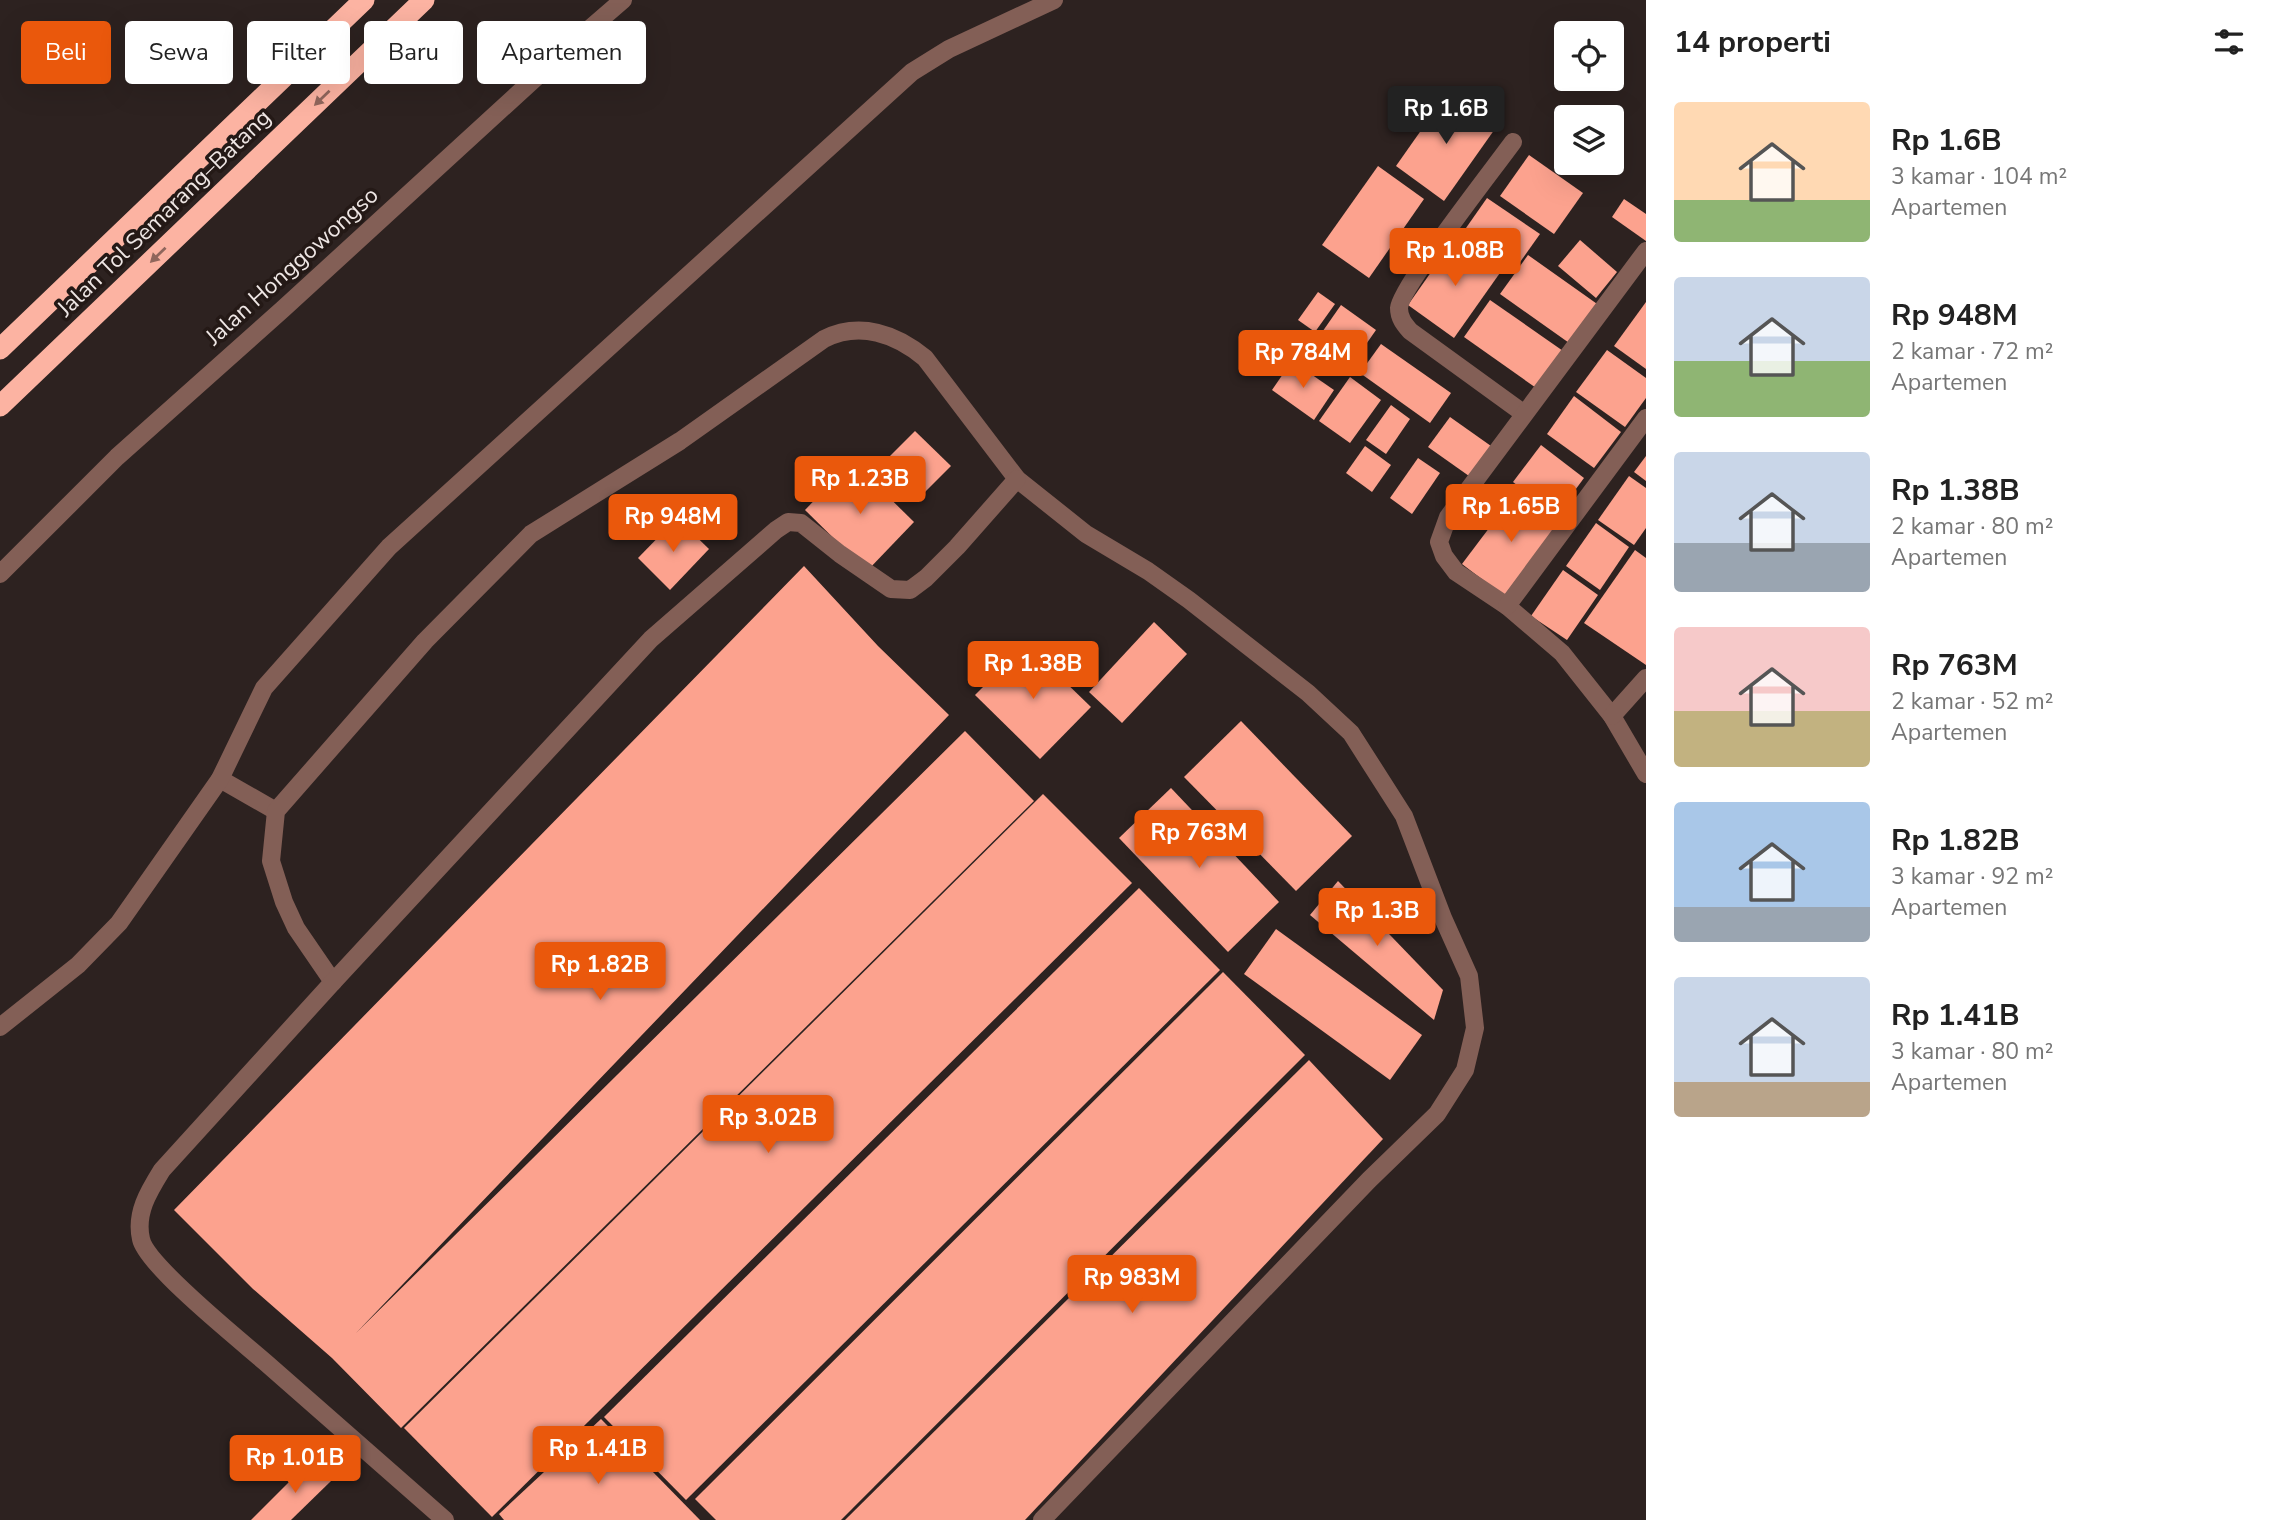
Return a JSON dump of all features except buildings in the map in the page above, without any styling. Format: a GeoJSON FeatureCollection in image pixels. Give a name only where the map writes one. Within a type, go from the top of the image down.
{"type":"FeatureCollection","features":[{"type":"Feature","properties":{"kind":"highway","name":"Jalan Tol Semarang–Batang"},"geometry":{"type":"LineString","coordinates":[[0,349],[364,0]]}},
{"type":"Feature","properties":{"kind":"highway","name":"Jalan Tol Semarang–Batang"},"geometry":{"type":"LineString","coordinates":[[0,406],[424,0]]}},
{"type":"Feature","properties":{"kind":"street","name":"Jalan Honggowongso"},"geometry":{"type":"LineString","coordinates":[[0,574],[117,457],[623,0]]}},
{"type":"Feature","properties":{"kind":"street"},"geometry":{"type":"LineString","coordinates":[[0,1027],[78,965],[119,923],[220,779],[264,688],[389,547],[912,72],[949,49],[1054,0]]}},
{"type":"Feature","properties":{"kind":"street"},"geometry":{"type":"LineString","coordinates":[[1513,142],[1418,273],[1399,306],[1401,320],[1410,331],[1523,413]]}},
{"type":"Feature","properties":{"kind":"street"},"geometry":{"type":"LineString","coordinates":[[1646,251],[1448,517],[1439,542],[1444,556],[1456,572],[1507,607],[1562,653],[1612,716],[1646,774]]}},
{"type":"Feature","properties":{"kind":"street"},"geometry":{"type":"LineString","coordinates":[[333,982],[296,928],[284,902],[271,861],[276,811],[425,641],[531,534],[680,441],[824,339],[836,333],[872,330],[912,346],[926,358],[1017,479],[1086,534],[1148,571],[1189,600],[1308,693],[1351,733],[1404,816],[1443,918],[1469,976],[1475,1028],[1465,1070],[1437,1114],[1369,1180],[1042,1520]]}},
{"type":"Feature","properties":{"kind":"street"},"geometry":{"type":"LineString","coordinates":[[1507,607],[1646,418]]}},
{"type":"Feature","properties":{"kind":"street"},"geometry":{"type":"LineString","coordinates":[[445,1520],[191,1297],[149,1256],[141,1240],[140,1219],[145,1198],[162,1170],[651,639],[776,530],[788,523],[801,523],[891,589],[910,590],[957,547],[1017,479]]}},
{"type":"Feature","properties":{"kind":"street"},"geometry":{"type":"LineString","coordinates":[[1612,716],[1646,678]]}},
{"type":"Feature","properties":{"kind":"street"},"geometry":{"type":"LineString","coordinates":[[220,779],[276,811]]}}]}
